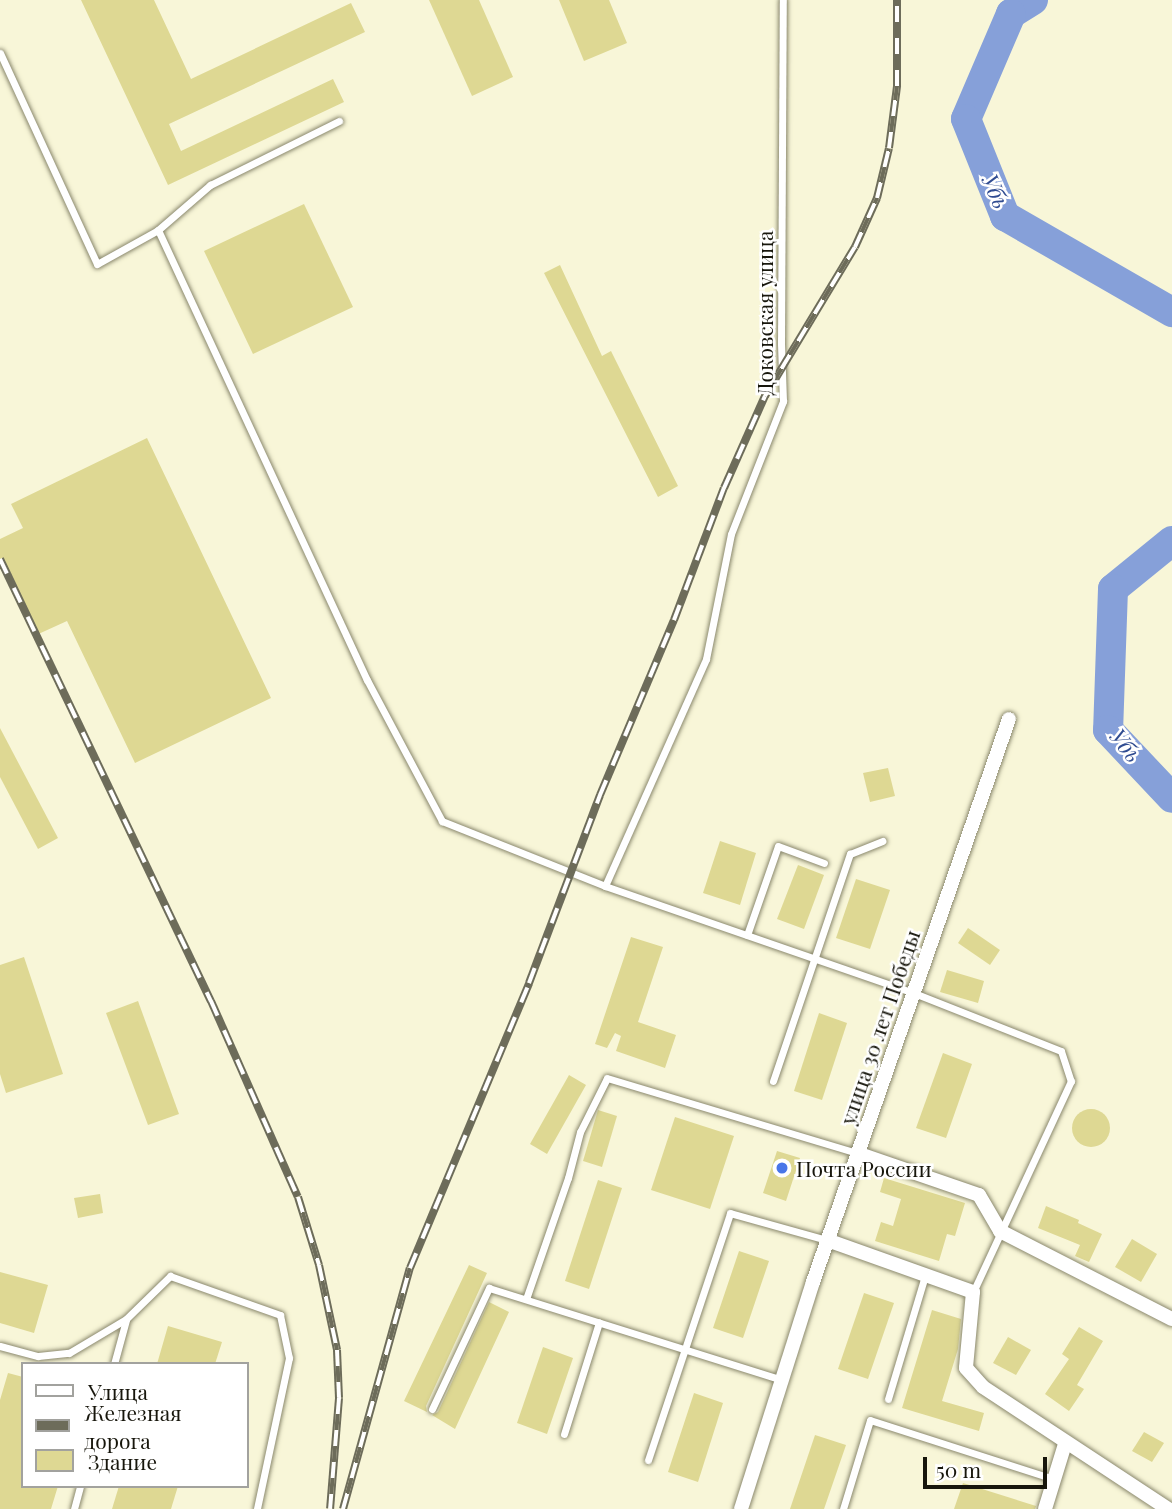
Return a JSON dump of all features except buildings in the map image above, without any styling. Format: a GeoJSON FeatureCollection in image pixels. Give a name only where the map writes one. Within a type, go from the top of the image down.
{"type":"FeatureCollection","features":[{"type":"Feature","properties":{"kind":"street","name":"улица 30 лет Победы"},"geometry":{"type":"LineString","coordinates":[[741,1509],[827,1240],[1009,719]]}},
{"type":"Feature","properties":{"kind":"street"},"geometry":{"type":"LineString","coordinates":[[858,1153],[979,1195],[1000,1231],[1172,1319]]}},
{"type":"Feature","properties":{"kind":"street"},"geometry":{"type":"LineString","coordinates":[[827,1240],[973,1292],[966,1368],[983,1387],[1065,1444],[1168,1509]]}},
{"type":"Feature","properties":{"kind":"street"},"geometry":{"type":"LineString","coordinates":[[1045,1509],[1065,1444]]}},
{"type":"Feature","properties":{"kind":"lane","name":"Доковская улица"},"geometry":{"type":"LineString","coordinates":[[605,886],[706,659],[721,597],[731,534],[783,401],[783,0]]}},
{"type":"Feature","properties":{"kind":"lane"},"geometry":{"type":"LineString","coordinates":[[0,53],[97,264],[158,230],[210,185],[339,121]]}},
{"type":"Feature","properties":{"kind":"lane"},"geometry":{"type":"LineString","coordinates":[[158,230],[367,680],[442,821],[605,886],[914,993],[1061,1051],[1070,1081],[973,1292]]}},
{"type":"Feature","properties":{"kind":"lane"},"geometry":{"type":"LineString","coordinates":[[773,1081],[850,855],[882,841]]}},
{"type":"Feature","properties":{"kind":"lane"},"geometry":{"type":"LineString","coordinates":[[747,935],[778,846],[824,863]]}},
{"type":"Feature","properties":{"kind":"lane"},"geometry":{"type":"LineString","coordinates":[[526,1299],[569,1178],[580,1132],[607,1078],[858,1153]]}},
{"type":"Feature","properties":{"kind":"lane"},"geometry":{"type":"LineString","coordinates":[[648,1460],[730,1213],[827,1240]]}},
{"type":"Feature","properties":{"kind":"lane"},"geometry":{"type":"LineString","coordinates":[[0,1346],[38,1356],[69,1353],[127,1319],[170,1276],[280,1315],[289,1358],[257,1509]]}},
{"type":"Feature","properties":{"kind":"lane"},"geometry":{"type":"LineString","coordinates":[[888,1399],[925,1276]]}},
{"type":"Feature","properties":{"kind":"lane"},"geometry":{"type":"LineString","coordinates":[[432,1409],[489,1288],[782,1380]]}},
{"type":"Feature","properties":{"kind":"lane"},"geometry":{"type":"LineString","coordinates":[[115,1362],[127,1319]]}},
{"type":"Feature","properties":{"kind":"lane"},"geometry":{"type":"LineString","coordinates":[[564,1434],[600,1322]]}},
{"type":"Feature","properties":{"kind":"lane"},"geometry":{"type":"LineString","coordinates":[[843,1509],[870,1420],[1054,1479]]}},
{"type":"Feature","properties":{"kind":"lane"},"geometry":{"type":"LineString","coordinates":[[74,1509],[79,1488]]}},
{"type":"Feature","properties":{"kind":"waterway","name":"Убь"},"geometry":{"type":"LineString","coordinates":[[1033,0],[1011,14],[966,119],[1005,216],[1172,312]]}},
{"type":"Feature","properties":{"kind":"waterway","name":"Убь"},"geometry":{"type":"LineString","coordinates":[[1172,541],[1113,589],[1108,730],[1172,798]]}},
{"type":"Feature","properties":{"kind":"railway"},"geometry":{"type":"LineString","coordinates":[[343,1509],[410,1268],[529,983],[600,795],[674,620],[724,488],[765,396],[855,247],[877,198],[889,148],[897,86],[897,0]]}},
{"type":"Feature","properties":{"kind":"railway"},"geometry":{"type":"LineString","coordinates":[[0,559],[211,1001],[298,1197],[319,1265],[337,1350],[339,1398],[330,1509]]}},
{"type":"Feature","properties":{"kind":"place","name":"Почта России"},"geometry":{"type":"Point","coordinates":[782,1168]}}]}
